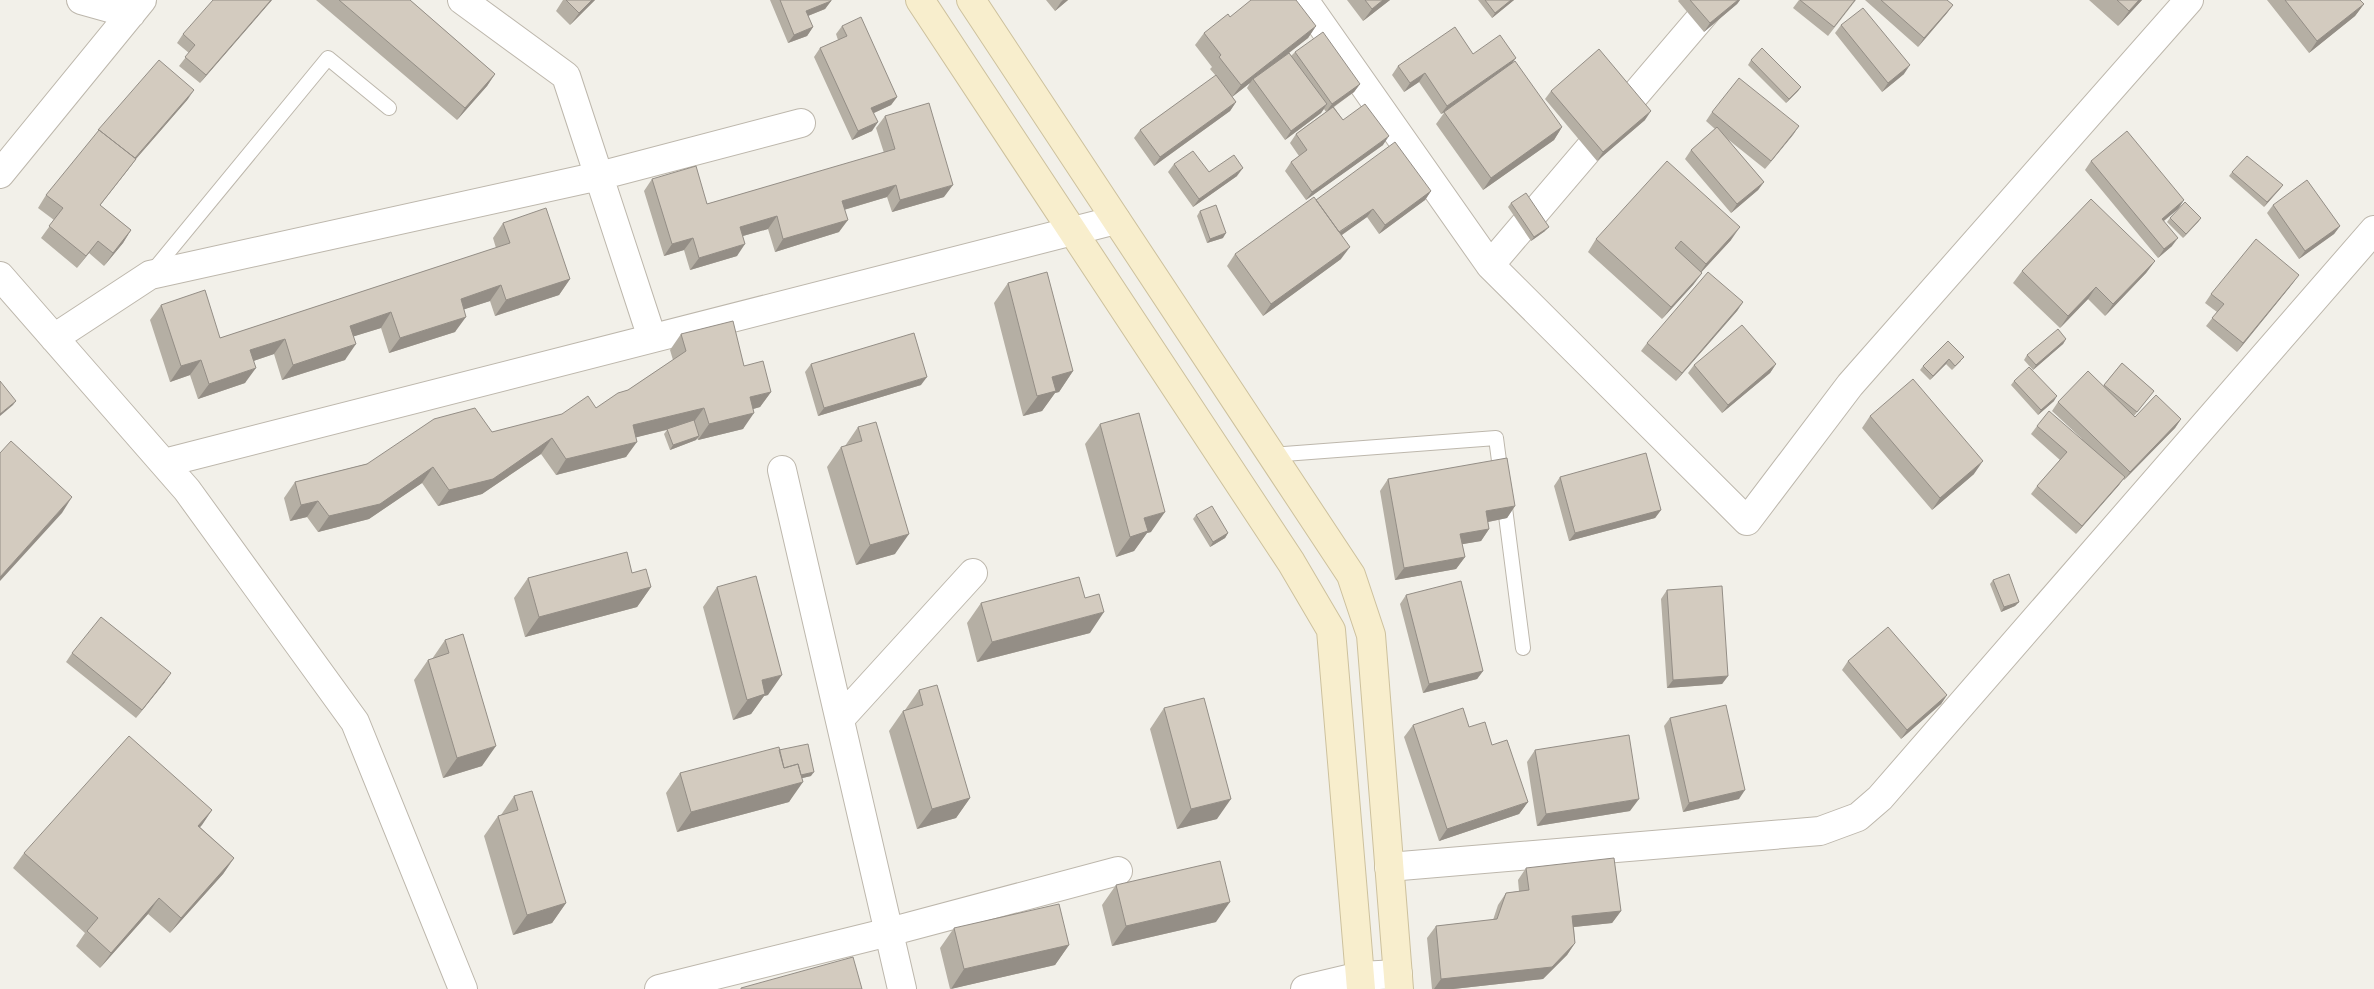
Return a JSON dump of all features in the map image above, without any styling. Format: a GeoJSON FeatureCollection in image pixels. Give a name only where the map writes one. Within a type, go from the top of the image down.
{"type":"FeatureCollection","features":[{"type":"Feature","properties":{"kind":"street"},"geometry":{"type":"LineString","coordinates":[[81,0],[136,7]]}},
{"type":"Feature","properties":{"kind":"street"},"geometry":{"type":"LineString","coordinates":[[462,0],[566,76],[652,338]]}},
{"type":"Feature","properties":{"kind":"street"},"geometry":{"type":"LineString","coordinates":[[920,0],[1291,562],[1330,630],[1360,982]]}},
{"type":"Feature","properties":{"kind":"street"},"geometry":{"type":"LineString","coordinates":[[971,0],[1351,575],[1371,635],[1398,981],[1360,982],[1305,989]]}},
{"type":"Feature","properties":{"kind":"street"},"geometry":{"type":"LineString","coordinates":[[1304,0],[1490,265],[1747,521],[1850,385],[2189,0]]}},
{"type":"Feature","properties":{"kind":"street"},"geometry":{"type":"LineString","coordinates":[[1490,265],[1716,0]]}},
{"type":"Feature","properties":{"kind":"street"},"geometry":{"type":"LineString","coordinates":[[0,174],[136,7]]}},
{"type":"Feature","properties":{"kind":"street"},"geometry":{"type":"LineString","coordinates":[[54,338],[150,275],[599,176],[801,123]]}},
{"type":"Feature","properties":{"kind":"street"},"geometry":{"type":"LineString","coordinates":[[164,463],[1116,220]]}},
{"type":"Feature","properties":{"kind":"street"},"geometry":{"type":"LineString","coordinates":[[1389,867],[1820,831],[1858,817],[1893,783],[2374,230]]}},
{"type":"Feature","properties":{"kind":"street"},"geometry":{"type":"LineString","coordinates":[[0,276],[187,490],[355,722],[463,989]]}},
{"type":"Feature","properties":{"kind":"street"},"geometry":{"type":"LineString","coordinates":[[782,470],[902,989]]}},
{"type":"Feature","properties":{"kind":"street"},"geometry":{"type":"LineString","coordinates":[[840,719],[973,573]]}},
{"type":"Feature","properties":{"kind":"street"},"geometry":{"type":"LineString","coordinates":[[659,989],[889,932],[1118,871]]}},
{"type":"Feature","properties":{"kind":"lane"},"geometry":{"type":"LineString","coordinates":[[150,275],[328,58],[389,108]]}},
{"type":"Feature","properties":{"kind":"lane"},"geometry":{"type":"LineString","coordinates":[[1271,455],[1496,438],[1524,648]]}},
{"type":"Feature","properties":{"kind":"building"},"geometry":{"type":"Polygon","coordinates":[[[213,0],[271,0],[206,75],[185,57],[195,45],[183,34],[213,0]]]}},
{"type":"Feature","properties":{"kind":"building"},"geometry":{"type":"Polygon","coordinates":[[[339,0],[410,0],[495,74],[465,108],[339,0]]]}},
{"type":"Feature","properties":{"kind":"building"},"geometry":{"type":"Polygon","coordinates":[[[566,0],[592,0],[579,13],[566,0]]]}},
{"type":"Feature","properties":{"kind":"building"},"geometry":{"type":"Polygon","coordinates":[[[780,0],[831,1],[806,11],[813,27],[794,35],[780,0]]]}},
{"type":"Feature","properties":{"kind":"building"},"geometry":{"type":"Polygon","coordinates":[[[1251,0],[1296,0],[1316,26],[1241,85],[1219,57],[1221,55],[1204,33],[1228,14],[1230,17],[1251,0]]]}},
{"type":"Feature","properties":{"kind":"building"},"geometry":{"type":"Polygon","coordinates":[[[1365,0],[1383,0],[1372,9],[1365,0]]]}},
{"type":"Feature","properties":{"kind":"building"},"geometry":{"type":"Polygon","coordinates":[[[1485,0],[1511,0],[1495,13],[1485,0]]]}},
{"type":"Feature","properties":{"kind":"building"},"geometry":{"type":"Polygon","coordinates":[[[1690,0],[1738,0],[1710,23],[1690,0]]]}},
{"type":"Feature","properties":{"kind":"building"},"geometry":{"type":"Polygon","coordinates":[[[1800,0],[1855,0],[1834,27],[1800,0]]]}},
{"type":"Feature","properties":{"kind":"building"},"geometry":{"type":"Polygon","coordinates":[[[1881,0],[1947,0],[1953,5],[1924,38],[1881,0]]]}},
{"type":"Feature","properties":{"kind":"building"},"geometry":{"type":"Polygon","coordinates":[[[2117,0],[2139,0],[2129,11],[2117,0]]]}},
{"type":"Feature","properties":{"kind":"building"},"geometry":{"type":"Polygon","coordinates":[[[2285,0],[2360,0],[2364,4],[2317,41],[2285,0]]]}},
{"type":"Feature","properties":{"kind":"building"},"geometry":{"type":"Polygon","coordinates":[[[1863,8],[1910,65],[1888,83],[1841,25],[1863,8]]]}},
{"type":"Feature","properties":{"kind":"building"},"geometry":{"type":"Polygon","coordinates":[[[861,17],[897,97],[871,108],[878,122],[858,131],[820,48],[847,36],[842,26],[861,17]]]}},
{"type":"Feature","properties":{"kind":"building"},"geometry":{"type":"Polygon","coordinates":[[[1455,27],[1473,54],[1500,35],[1516,58],[1447,106],[1425,73],[1410,83],[1398,66],[1455,27]]]}},
{"type":"Feature","properties":{"kind":"building"},"geometry":{"type":"Polygon","coordinates":[[[1323,32],[1360,84],[1332,104],[1295,52],[1323,32]]]}},
{"type":"Feature","properties":{"kind":"building"},"geometry":{"type":"Polygon","coordinates":[[[1762,48],[1801,87],[1789,99],[1751,60],[1762,48]]]}},
{"type":"Feature","properties":{"kind":"building"},"geometry":{"type":"Polygon","coordinates":[[[1599,49],[1651,111],[1603,152],[1551,91],[1599,49]]]}},
{"type":"Feature","properties":{"kind":"building"},"geometry":{"type":"Polygon","coordinates":[[[1289,53],[1327,104],[1291,131],[1253,79],[1289,53]]]}},
{"type":"Feature","properties":{"kind":"building"},"geometry":{"type":"Polygon","coordinates":[[[159,60],[194,90],[135,158],[98,130],[159,60]]]}},
{"type":"Feature","properties":{"kind":"building"},"geometry":{"type":"Polygon","coordinates":[[[1515,61],[1562,127],[1491,178],[1444,112],[1515,61]]]}},
{"type":"Feature","properties":{"kind":"building"},"geometry":{"type":"Polygon","coordinates":[[[1216,75],[1236,102],[1160,157],[1140,130],[1216,75]]]}},
{"type":"Feature","properties":{"kind":"building"},"geometry":{"type":"Polygon","coordinates":[[[1739,78],[1799,126],[1771,161],[1712,112],[1739,78]]]}},
{"type":"Feature","properties":{"kind":"building"},"geometry":{"type":"Polygon","coordinates":[[[929,103],[953,185],[900,200],[896,185],[842,201],[848,220],[783,239],[777,216],[740,227],[745,244],[699,258],[693,238],[672,244],[652,179],[696,166],[707,204],[895,149],[885,116],[929,103]]]}},
{"type":"Feature","properties":{"kind":"building"},"geometry":{"type":"Polygon","coordinates":[[[1365,104],[1389,136],[1312,192],[1291,162],[1307,150],[1296,134],[1333,107],[1343,120],[1365,104]]]}},
{"type":"Feature","properties":{"kind":"building"},"geometry":{"type":"Polygon","coordinates":[[[1717,127],[1764,182],[1737,204],[1691,150],[1717,127]]]}},
{"type":"Feature","properties":{"kind":"building"},"geometry":{"type":"Polygon","coordinates":[[[99,130],[136,159],[100,205],[131,230],[113,253],[98,241],[86,256],[49,226],[63,208],[46,195],[99,130]]]}},
{"type":"Feature","properties":{"kind":"building"},"geometry":{"type":"Polygon","coordinates":[[[2127,131],[2184,200],[2162,219],[2178,238],[2164,249],[2091,161],[2127,131]]]}},
{"type":"Feature","properties":{"kind":"building"},"geometry":{"type":"Polygon","coordinates":[[[1395,142],[1431,191],[1385,225],[1373,209],[1339,232],[1316,200],[1395,142]]]}},
{"type":"Feature","properties":{"kind":"building"},"geometry":{"type":"Polygon","coordinates":[[[1193,151],[1209,172],[1234,155],[1243,168],[1199,199],[1174,164],[1193,151]]]}},
{"type":"Feature","properties":{"kind":"building"},"geometry":{"type":"Polygon","coordinates":[[[2247,156],[2283,185],[2267,202],[2232,172],[2247,156]]]}},
{"type":"Feature","properties":{"kind":"building"},"geometry":{"type":"Polygon","coordinates":[[[1667,161],[1740,227],[1706,264],[1681,241],[1675,248],[1702,273],[1671,307],[1596,239],[1667,161]]]}},
{"type":"Feature","properties":{"kind":"building"},"geometry":{"type":"Polygon","coordinates":[[[2307,180],[2340,226],[2305,251],[2273,205],[2307,180]]]}},
{"type":"Feature","properties":{"kind":"building"},"geometry":{"type":"Polygon","coordinates":[[[1526,193],[1549,227],[1534,237],[1511,203],[1526,193]]]}},
{"type":"Feature","properties":{"kind":"building"},"geometry":{"type":"Polygon","coordinates":[[[1314,197],[1350,247],[1271,304],[1235,254],[1314,197]]]}},
{"type":"Feature","properties":{"kind":"building"},"geometry":{"type":"Polygon","coordinates":[[[2091,199],[2155,261],[2113,304],[2096,287],[2068,316],[2022,271],[2091,199]]]}},
{"type":"Feature","properties":{"kind":"building"},"geometry":{"type":"Polygon","coordinates":[[[2185,202],[2201,218],[2186,234],[2170,218],[2185,202]]]}},
{"type":"Feature","properties":{"kind":"building"},"geometry":{"type":"Polygon","coordinates":[[[1216,205],[1226,233],[1210,239],[1200,211],[1216,205]]]}},
{"type":"Feature","properties":{"kind":"building"},"geometry":{"type":"Polygon","coordinates":[[[546,208],[570,279],[506,300],[501,285],[461,299],[466,317],[400,338],[391,312],[350,326],[356,344],[293,365],[285,339],[250,350],[256,368],[209,384],[201,360],[181,366],[161,305],[205,290],[220,338],[510,243],[503,223],[546,208]]]}},
{"type":"Feature","properties":{"kind":"building"},"geometry":{"type":"Polygon","coordinates":[[[2256,239],[2299,275],[2243,343],[2212,318],[2224,304],[2211,294],[2256,239]]]}},
{"type":"Feature","properties":{"kind":"building"},"geometry":{"type":"Polygon","coordinates":[[[1047,272],[1073,371],[1052,377],[1056,391],[1037,396],[1008,283],[1047,272]]]}},
{"type":"Feature","properties":{"kind":"building"},"geometry":{"type":"Polygon","coordinates":[[[1708,272],[1743,302],[1682,373],[1647,343],[1708,272]]]}},
{"type":"Feature","properties":{"kind":"building"},"geometry":{"type":"Polygon","coordinates":[[[733,321],[744,366],[763,361],[771,392],[750,397],[754,413],[709,424],[704,408],[633,425],[637,442],[566,459],[552,438],[493,479],[449,490],[433,467],[380,504],[329,516],[318,501],[301,505],[295,482],[367,464],[434,419],[475,408],[492,432],[562,414],[588,396],[596,408],[618,393],[628,390],[686,351],[681,334],[733,321]]]}},
{"type":"Feature","properties":{"kind":"building"},"geometry":{"type":"Polygon","coordinates":[[[1742,325],[1776,364],[1728,405],[1694,365],[1742,325]]]}},
{"type":"Feature","properties":{"kind":"building"},"geometry":{"type":"Polygon","coordinates":[[[2058,329],[2066,339],[2036,365],[2027,355],[2058,329]]]}},
{"type":"Feature","properties":{"kind":"building"},"geometry":{"type":"Polygon","coordinates":[[[914,333],[927,377],[824,408],[811,364],[914,333]]]}},
{"type":"Feature","properties":{"kind":"building"},"geometry":{"type":"Polygon","coordinates":[[[1948,341],[1964,357],[1955,366],[1949,359],[1933,376],[1923,366],[1948,341]]]}},
{"type":"Feature","properties":{"kind":"building"},"geometry":{"type":"Polygon","coordinates":[[[2122,363],[2154,391],[2137,412],[2104,385],[2122,363]]]}},
{"type":"Feature","properties":{"kind":"building"},"geometry":{"type":"Polygon","coordinates":[[[2029,367],[2057,396],[2041,410],[2014,381],[2029,367]]]}},
{"type":"Feature","properties":{"kind":"building"},"geometry":{"type":"Polygon","coordinates":[[[2088,371],[2135,417],[2156,395],[2181,419],[2130,472],[2058,402],[2088,371]]]}},
{"type":"Feature","properties":{"kind":"building"},"geometry":{"type":"Polygon","coordinates":[[[1913,379],[1983,461],[1940,498],[1870,416],[1913,379]]]}},
{"type":"Feature","properties":{"kind":"building"},"geometry":{"type":"Polygon","coordinates":[[[0,381],[16,401],[0,414],[0,381]]]}},
{"type":"Feature","properties":{"kind":"building"},"geometry":{"type":"Polygon","coordinates":[[[2049,411],[2125,477],[2082,526],[2037,486],[2067,452],[2037,426],[2049,411]]]}},
{"type":"Feature","properties":{"kind":"building"},"geometry":{"type":"Polygon","coordinates":[[[1139,413],[1165,512],[1144,518],[1148,531],[1130,537],[1100,424],[1139,413]]]}},
{"type":"Feature","properties":{"kind":"building"},"geometry":{"type":"Polygon","coordinates":[[[694,420],[699,436],[673,445],[667,429],[694,420]]]}},
{"type":"Feature","properties":{"kind":"building"},"geometry":{"type":"Polygon","coordinates":[[[876,422],[909,534],[870,545],[841,447],[862,441],[858,427],[876,422]]]}},
{"type":"Feature","properties":{"kind":"building"},"geometry":{"type":"Polygon","coordinates":[[[11,441],[72,497],[0,577],[0,453],[11,441]]]}},
{"type":"Feature","properties":{"kind":"building"},"geometry":{"type":"Polygon","coordinates":[[[1646,453],[1661,510],[1575,533],[1560,477],[1646,453]]]}},
{"type":"Feature","properties":{"kind":"building"},"geometry":{"type":"Polygon","coordinates":[[[1507,458],[1515,506],[1486,511],[1489,529],[1460,534],[1465,557],[1404,568],[1388,479],[1507,458]]]}},
{"type":"Feature","properties":{"kind":"building"},"geometry":{"type":"Polygon","coordinates":[[[1212,506],[1228,533],[1213,542],[1196,515],[1212,506]]]}},
{"type":"Feature","properties":{"kind":"building"},"geometry":{"type":"Polygon","coordinates":[[[627,552],[632,573],[646,569],[651,587],[539,617],[528,578],[627,552]]]}},
{"type":"Feature","properties":{"kind":"building"},"geometry":{"type":"Polygon","coordinates":[[[2009,574],[2019,602],[2004,607],[1993,580],[2009,574]]]}},
{"type":"Feature","properties":{"kind":"building"},"geometry":{"type":"Polygon","coordinates":[[[756,576],[782,675],[762,680],[765,694],[747,700],[717,587],[756,576]]]}},
{"type":"Feature","properties":{"kind":"building"},"geometry":{"type":"Polygon","coordinates":[[[1079,577],[1085,598],[1099,594],[1104,612],[992,642],[981,603],[1079,577]]]}},
{"type":"Feature","properties":{"kind":"building"},"geometry":{"type":"Polygon","coordinates":[[[1461,581],[1483,671],[1429,684],[1406,595],[1461,581]]]}},
{"type":"Feature","properties":{"kind":"building"},"geometry":{"type":"Polygon","coordinates":[[[1722,586],[1728,676],[1673,680],[1667,590],[1722,586]]]}},
{"type":"Feature","properties":{"kind":"building"},"geometry":{"type":"Polygon","coordinates":[[[101,617],[171,673],[142,710],[72,653],[101,617]]]}},
{"type":"Feature","properties":{"kind":"building"},"geometry":{"type":"Polygon","coordinates":[[[1888,627],[1947,695],[1907,730],[1848,661],[1888,627]]]}},
{"type":"Feature","properties":{"kind":"building"},"geometry":{"type":"Polygon","coordinates":[[[463,634],[496,746],[457,758],[428,660],[449,653],[445,640],[463,634]]]}},
{"type":"Feature","properties":{"kind":"building"},"geometry":{"type":"Polygon","coordinates":[[[937,685],[970,798],[932,809],[903,711],[923,705],[919,690],[937,685]]]}},
{"type":"Feature","properties":{"kind":"building"},"geometry":{"type":"Polygon","coordinates":[[[1204,698],[1231,799],[1191,809],[1164,708],[1204,698]]]}},
{"type":"Feature","properties":{"kind":"building"},"geometry":{"type":"Polygon","coordinates":[[[1726,705],[1745,790],[1689,803],[1670,718],[1726,705]]]}},
{"type":"Feature","properties":{"kind":"building"},"geometry":{"type":"Polygon","coordinates":[[[1463,708],[1469,727],[1485,722],[1492,745],[1507,740],[1528,802],[1447,829],[1413,725],[1463,708]]]}},
{"type":"Feature","properties":{"kind":"building"},"geometry":{"type":"Polygon","coordinates":[[[1629,735],[1639,799],[1546,814],[1535,750],[1629,735]]]}},
{"type":"Feature","properties":{"kind":"building"},"geometry":{"type":"Polygon","coordinates":[[[129,736],[212,810],[198,826],[234,858],[181,918],[159,898],[111,953],[87,931],[98,918],[24,853],[129,736]]]}},
{"type":"Feature","properties":{"kind":"building"},"geometry":{"type":"Polygon","coordinates":[[[808,744],[814,772],[801,775],[798,764],[784,768],[779,750],[808,744]]]}},
{"type":"Feature","properties":{"kind":"building"},"geometry":{"type":"Polygon","coordinates":[[[779,747],[784,768],[798,764],[803,782],[691,812],[680,773],[779,747]]]}},
{"type":"Feature","properties":{"kind":"building"},"geometry":{"type":"Polygon","coordinates":[[[532,791],[566,903],[527,915],[498,816],[518,810],[514,796],[532,791]]]}},
{"type":"Feature","properties":{"kind":"building"},"geometry":{"type":"Polygon","coordinates":[[[1614,858],[1621,911],[1572,916],[1575,943],[1552,967],[1441,979],[1436,926],[1497,919],[1506,893],[1529,890],[1526,868],[1614,858]]]}},
{"type":"Feature","properties":{"kind":"building"},"geometry":{"type":"Polygon","coordinates":[[[1220,861],[1230,902],[1126,926],[1116,885],[1220,861]]]}},
{"type":"Feature","properties":{"kind":"building"},"geometry":{"type":"Polygon","coordinates":[[[1059,904],[1069,945],[964,969],[954,928],[1059,904]]]}},
{"type":"Feature","properties":{"kind":"building"},"geometry":{"type":"Polygon","coordinates":[[[853,957],[862,989],[741,989],[741,988],[853,957]]]}}]}
